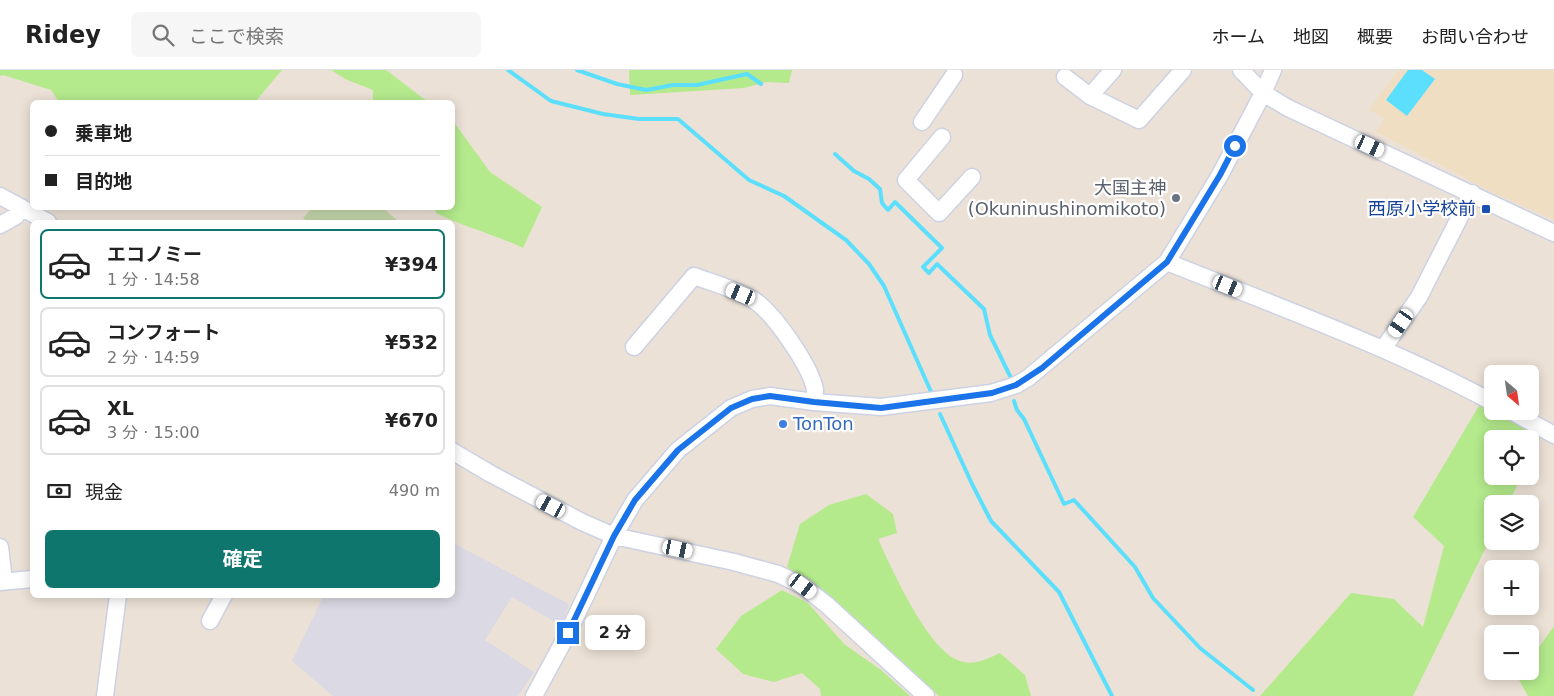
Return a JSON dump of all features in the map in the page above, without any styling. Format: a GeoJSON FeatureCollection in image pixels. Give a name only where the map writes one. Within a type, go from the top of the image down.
{"type":"FeatureCollection","features":[{"type":"Feature","properties":{"kind":"street"},"geometry":{"type":"LineString","coordinates":[[1090,96],[1113,70]]}},
{"type":"Feature","properties":{"kind":"street"},"geometry":{"type":"LineString","coordinates":[[1065,77],[1090,96],[1139,120],[1183,70]]}},
{"type":"Feature","properties":{"kind":"street"},"geometry":{"type":"LineString","coordinates":[[1241,70],[1263,93],[1288,108],[1554,233]]}},
{"type":"Feature","properties":{"kind":"street"},"geometry":{"type":"LineString","coordinates":[[534,696],[568,633],[614,536],[635,500],[678,450],[731,408],[752,399],[770,396],[881,408],[992,393],[1006,389],[1028,378],[1167,262],[1220,175],[1273,70]]}},
{"type":"Feature","properties":{"kind":"street"},"geometry":{"type":"LineString","coordinates":[[922,122],[954,75]]}},
{"type":"Feature","properties":{"kind":"street"},"geometry":{"type":"LineString","coordinates":[[942,137],[906,180],[939,213],[972,177]]}},
{"type":"Feature","properties":{"kind":"street"},"geometry":{"type":"LineString","coordinates":[[1383,349],[1419,297],[1472,193]]}},
{"type":"Feature","properties":{"kind":"street"},"geometry":{"type":"LineString","coordinates":[[0,196],[44,220]]}},
{"type":"Feature","properties":{"kind":"street"},"geometry":{"type":"LineString","coordinates":[[0,225],[16,216],[21,207]]}},
{"type":"Feature","properties":{"kind":"street"},"geometry":{"type":"LineString","coordinates":[[1167,262],[1383,349],[1445,376],[1484,398]]}},
{"type":"Feature","properties":{"kind":"street"},"geometry":{"type":"LineString","coordinates":[[634,347],[694,276],[753,299],[774,320],[796,348],[815,390],[814,402]]}},
{"type":"Feature","properties":{"kind":"street"},"geometry":{"type":"LineString","coordinates":[[1526,420],[1554,435]]}},
{"type":"Feature","properties":{"kind":"street"},"geometry":{"type":"LineString","coordinates":[[455,452],[491,474],[582,522],[614,536],[734,562],[778,574],[803,586],[827,605],[926,696]]}},
{"type":"Feature","properties":{"kind":"street"},"geometry":{"type":"LineString","coordinates":[[0,547],[2,582],[30,579]]}},
{"type":"Feature","properties":{"kind":"street"},"geometry":{"type":"LineString","coordinates":[[105,696],[118,598]]}},
{"type":"Feature","properties":{"kind":"street"},"geometry":{"type":"LineString","coordinates":[[210,620],[222,598]]}},
{"type":"Feature","properties":{"kind":"shaded area"},"geometry":{"type":"Polygon","coordinates":[[[1399,70],[1554,70],[1554,220],[1496,194],[1376,132],[1385,118],[1368,110],[1399,70]]]}},
{"type":"Feature","properties":{"kind":"shaded area"},"geometry":{"type":"Polygon","coordinates":[[[455,544],[569,604],[562,626],[512,597],[485,640],[534,672],[518,696],[333,696],[292,661],[323,598],[455,598],[455,544]]]}},
{"type":"Feature","properties":{"kind":"green space"},"geometry":{"type":"Polygon","coordinates":[[[0,70],[282,70],[257,100],[58,100],[51,90],[3,75],[0,76],[0,70]]]}},
{"type":"Feature","properties":{"kind":"green space"},"geometry":{"type":"Polygon","coordinates":[[[331,70],[386,70],[425,100],[373,100],[373,90],[345,79],[331,70]]]}},
{"type":"Feature","properties":{"kind":"green space"},"geometry":{"type":"Polygon","coordinates":[[[629,70],[792,70],[789,83],[767,82],[744,88],[630,95],[629,70]]]}},
{"type":"Feature","properties":{"kind":"green space"},"geometry":{"type":"Polygon","coordinates":[[[455,124],[490,172],[542,207],[523,248],[436,213],[435,210],[455,210],[455,124]]]}},
{"type":"Feature","properties":{"kind":"green space"},"geometry":{"type":"Polygon","coordinates":[[[310,210],[385,210],[397,220],[306,220],[303,218],[310,210]]]}},
{"type":"Feature","properties":{"kind":"green space"},"geometry":{"type":"Polygon","coordinates":[[[1480,404],[1484,406],[1484,420],[1515,420],[1536,430],[1484,430],[1484,485],[1518,485],[1512,495],[1484,495],[1485,550],[1413,696],[1260,696],[1351,593],[1394,599],[1423,627],[1444,546],[1413,517],[1480,404]]]}},
{"type":"Feature","properties":{"kind":"green space"},"geometry":{"type":"Polygon","coordinates":[[[866,494],[893,514],[897,533],[878,539],[912,608],[936,642],[948,654],[965,662],[981,661],[1000,653],[1025,675],[1031,696],[939,696],[840,606],[787,567],[800,524],[829,505],[866,494]]]}},
{"type":"Feature","properties":{"kind":"green space"},"geometry":{"type":"Polygon","coordinates":[[[782,590],[808,603],[844,644],[881,670],[910,696],[821,696],[820,689],[802,673],[774,682],[743,674],[716,649],[741,616],[782,590]]]}},
{"type":"Feature","properties":{"kind":"green space"},"geometry":{"type":"Polygon","coordinates":[[[1554,626],[1554,696],[1528,696],[1519,680],[1539,680],[1539,647],[1554,626]]]}},
{"type":"Feature","properties":{"kind":"water"},"geometry":{"type":"Polygon","coordinates":[[[1408,70],[1422,70],[1435,79],[1407,116],[1386,100],[1408,70]]]}},
{"type":"Feature","properties":{"kind":"waterway"},"geometry":{"type":"LineString","coordinates":[[508,70],[551,101],[603,114],[639,119],[678,119],[749,180],[784,196],[846,240],[869,264],[884,286],[932,394]]}},
{"type":"Feature","properties":{"kind":"waterway"},"geometry":{"type":"LineString","coordinates":[[577,70],[617,84],[646,90],[673,85],[697,85],[747,74],[761,84]]}},
{"type":"Feature","properties":{"kind":"waterway"},"geometry":{"type":"LineString","coordinates":[[835,154],[854,171],[869,179],[880,189],[882,203],[888,210],[895,202],[942,248],[923,267],[929,273],[937,264],[984,309],[990,335],[1010,376]]}},
{"type":"Feature","properties":{"kind":"waterway"},"geometry":{"type":"LineString","coordinates":[[1014,401],[1064,504],[1074,500],[1135,567],[1153,598],[1200,648],[1253,690]]}},
{"type":"Feature","properties":{"kind":"waterway"},"geometry":{"type":"LineString","coordinates":[[940,414],[991,521],[1059,592],[1112,696]]}},
{"type":"Feature","properties":{"kind":"place","name":"大国主神 (Okuninushinomikoto)"},"geometry":{"type":"Point","coordinates":[1176,198]}},
{"type":"Feature","properties":{"kind":"place","name":"西原小学校前"},"geometry":{"type":"Point","coordinates":[1486,209]}},
{"type":"Feature","properties":{"kind":"place","name":"TonTon"},"geometry":{"type":"Point","coordinates":[783,424]}},
{"type":"Feature","properties":{"kind":"route"},"geometry":{"type":"LineString","coordinates":[[568,633],[614,536],[635,500],[678,450],[731,408],[752,399],[770,396],[881,408],[992,393],[1016,385],[1042,368],[1167,262],[1220,175],[1235,146]]}}]}
